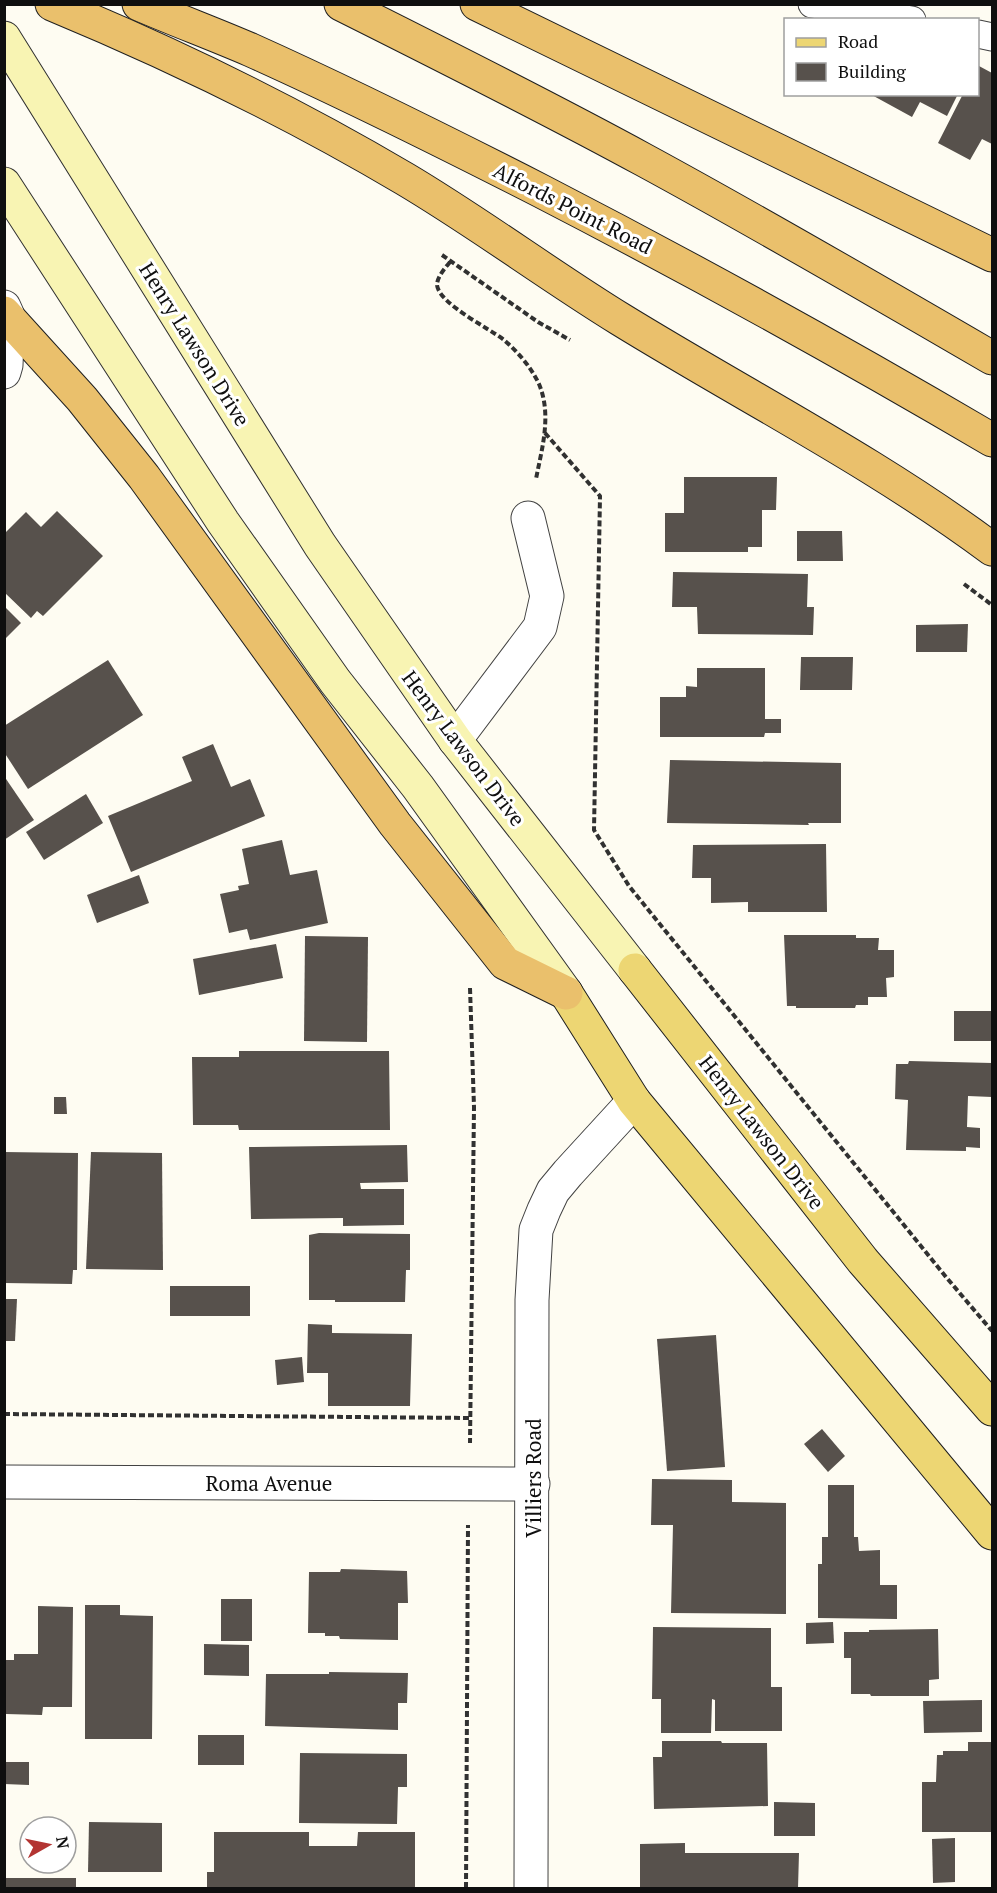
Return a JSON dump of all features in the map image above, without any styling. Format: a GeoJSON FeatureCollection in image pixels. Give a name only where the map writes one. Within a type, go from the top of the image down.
{"type":"FeatureCollection","features":[{"type":"Feature","properties":{"kind":"highway"},"geometry":{"type":"LineString","coordinates":[[52,4],[167,53],[237,87],[406,180],[628,324],[840,447],[993,549]]}},
{"type":"Feature","properties":{"kind":"highway","name":"Alfords Point Road"},"geometry":{"type":"LineString","coordinates":[[139,4],[250,50],[403,122],[638,241],[993,440]]}},
{"type":"Feature","properties":{"kind":"highway"},"geometry":{"type":"LineString","coordinates":[[341,4],[642,159],[790,240],[993,358]]}},
{"type":"Feature","properties":{"kind":"highway"},"geometry":{"type":"LineString","coordinates":[[477,4],[993,255]]}},
{"type":"Feature","properties":{"kind":"highway"},"geometry":{"type":"LineString","coordinates":[[6,312],[82,399],[144,477],[395,824],[505,963],[566,993]]}},
{"type":"Feature","properties":{"kind":"main road","name":"Henry Lawson Drive"},"geometry":{"type":"LineString","coordinates":[[4,39],[320,545],[455,740],[863,1261],[993,1409]]}},
{"type":"Feature","properties":{"kind":"main road"},"geometry":{"type":"LineString","coordinates":[[4,184],[223,522],[335,681],[418,787],[566,993],[634,1101],[993,1533]]}},
{"type":"Feature","properties":{"kind":"street"},"geometry":{"type":"LineString","coordinates":[[4,372],[6,312]]}},
{"type":"Feature","properties":{"kind":"street"},"geometry":{"type":"LineString","coordinates":[[455,740],[540,627],[546,596],[528,518]]}},
{"type":"Feature","properties":{"kind":"street","name":"Villiers Road"},"geometry":{"type":"LineString","coordinates":[[531,1888],[532,1300],[536,1230],[554,1191],[634,1101]]}},
{"type":"Feature","properties":{"kind":"street","name":"Roma Avenue"},"geometry":{"type":"LineString","coordinates":[[4,1482],[533,1484]]}},
{"type":"Feature","properties":{"kind":"lane"},"geometry":{"type":"LineString","coordinates":[[812,4],[900,18]]}},
{"type":"Feature","properties":{"kind":"path"},"geometry":{"type":"LineString","coordinates":[[450,261],[437,284],[440,294],[450,304],[504,340],[524,359],[538,383],[545,404],[546,433],[528,518]]}},
{"type":"Feature","properties":{"kind":"path"},"geometry":{"type":"LineString","coordinates":[[546,433],[600,496],[594,830],[629,886],[946,1277],[993,1331]]}},
{"type":"Feature","properties":{"kind":"path"},"geometry":{"type":"LineString","coordinates":[[466,1888],[474,1107],[470,986]]}},
{"type":"Feature","properties":{"kind":"path"},"geometry":{"type":"LineString","coordinates":[[4,1414],[471,1418]]}},
{"type":"Feature","properties":{"kind":"building"},"geometry":{"type":"Polygon","coordinates":[[[979,66],[992,73],[992,144],[982,139],[970,160],[938,143],[962,96],[979,96],[979,66]]]}},
{"type":"Feature","properties":{"kind":"building"},"geometry":{"type":"Polygon","coordinates":[[[874,96],[957,96],[947,116],[920,102],[912,117],[874,96]]]}},
{"type":"Feature","properties":{"kind":"building"},"geometry":{"type":"Polygon","coordinates":[[[684,477],[777,477],[776,510],[762,510],[762,547],[748,547],[748,552],[665,552],[665,513],[684,513],[684,477]]]}},
{"type":"Feature","properties":{"kind":"building"},"geometry":{"type":"Polygon","coordinates":[[[57,511],[103,556],[43,616],[37,611],[31,618],[4,592],[4,534],[26,512],[41,527],[57,511]]]}},
{"type":"Feature","properties":{"kind":"building"},"geometry":{"type":"Polygon","coordinates":[[[797,531],[842,531],[843,561],[797,561],[797,531]]]}},
{"type":"Feature","properties":{"kind":"building"},"geometry":{"type":"Polygon","coordinates":[[[673,572],[808,574],[807,607],[814,607],[813,635],[698,634],[697,607],[672,607],[673,572]]]}},
{"type":"Feature","properties":{"kind":"building"},"geometry":{"type":"Polygon","coordinates":[[[4,606],[21,623],[4,640],[4,606]]]}},
{"type":"Feature","properties":{"kind":"building"},"geometry":{"type":"Polygon","coordinates":[[[968,624],[967,652],[916,652],[916,625],[968,624]]]}},
{"type":"Feature","properties":{"kind":"building"},"geometry":{"type":"Polygon","coordinates":[[[801,657],[853,657],[852,690],[800,690],[801,657]]]}},
{"type":"Feature","properties":{"kind":"building"},"geometry":{"type":"Polygon","coordinates":[[[108,660],[143,715],[28,789],[4,752],[4,726],[108,660]]]}},
{"type":"Feature","properties":{"kind":"building"},"geometry":{"type":"Polygon","coordinates":[[[697,668],[765,668],[765,719],[781,719],[781,733],[765,733],[764,737],[660,737],[660,697],[686,697],[686,686],[697,687],[697,668]]]}},
{"type":"Feature","properties":{"kind":"building"},"geometry":{"type":"Polygon","coordinates":[[[213,744],[231,787],[250,779],[265,816],[131,872],[108,816],[192,781],[182,757],[213,744]]]}},
{"type":"Feature","properties":{"kind":"building"},"geometry":{"type":"Polygon","coordinates":[[[670,760],[841,763],[841,823],[808,823],[809,825],[667,823],[670,760]]]}},
{"type":"Feature","properties":{"kind":"building"},"geometry":{"type":"Polygon","coordinates":[[[4,776],[34,820],[4,840],[4,776]]]}},
{"type":"Feature","properties":{"kind":"building"},"geometry":{"type":"Polygon","coordinates":[[[86,794],[103,823],[44,860],[26,832],[86,794]]]}},
{"type":"Feature","properties":{"kind":"building"},"geometry":{"type":"Polygon","coordinates":[[[282,840],[290,875],[317,870],[328,923],[250,940],[247,929],[229,933],[220,894],[239,890],[238,886],[249,884],[242,849],[282,840]]]}},
{"type":"Feature","properties":{"kind":"building"},"geometry":{"type":"Polygon","coordinates":[[[826,844],[827,912],[748,912],[748,902],[711,903],[711,878],[692,878],[693,845],[826,844]]]}},
{"type":"Feature","properties":{"kind":"building"},"geometry":{"type":"Polygon","coordinates":[[[139,875],[149,903],[97,923],[87,895],[139,875]]]}},
{"type":"Feature","properties":{"kind":"building"},"geometry":{"type":"Polygon","coordinates":[[[784,935],[856,935],[856,938],[879,938],[878,950],[894,950],[894,977],[886,978],[887,997],[868,997],[868,1005],[856,1005],[855,1008],[787,1006],[784,935]]]}},
{"type":"Feature","properties":{"kind":"building"},"geometry":{"type":"Polygon","coordinates":[[[305,936],[368,937],[367,1042],[304,1041],[305,936]]]}},
{"type":"Feature","properties":{"kind":"building"},"geometry":{"type":"Polygon","coordinates":[[[276,944],[283,978],[199,995],[193,959],[276,944]]]}},
{"type":"Feature","properties":{"kind":"building"},"geometry":{"type":"Polygon","coordinates":[[[954,1011],[992,1011],[992,1041],[954,1041],[954,1011]]]}},
{"type":"Feature","properties":{"kind":"building"},"geometry":{"type":"Polygon","coordinates":[[[239,1051],[389,1051],[390,1130],[239,1130],[238,1125],[193,1125],[192,1057],[239,1057],[239,1051]]]}},
{"type":"Feature","properties":{"kind":"building"},"geometry":{"type":"Polygon","coordinates":[[[909,1061],[992,1063],[992,1097],[968,1096],[967,1127],[980,1128],[980,1148],[966,1147],[966,1151],[906,1150],[908,1100],[895,1099],[896,1064],[908,1064],[909,1061]]]}},
{"type":"Feature","properties":{"kind":"building"},"geometry":{"type":"Polygon","coordinates":[[[54,1097],[66,1097],[67,1114],[54,1114],[54,1097]]]}},
{"type":"Feature","properties":{"kind":"building"},"geometry":{"type":"Polygon","coordinates":[[[407,1145],[408,1182],[360,1183],[361,1189],[404,1189],[404,1225],[343,1226],[343,1218],[251,1219],[249,1147],[407,1145]]]}},
{"type":"Feature","properties":{"kind":"building"},"geometry":{"type":"Polygon","coordinates":[[[4,1152],[78,1153],[77,1270],[73,1270],[72,1284],[4,1283],[4,1152]]]}},
{"type":"Feature","properties":{"kind":"building"},"geometry":{"type":"Polygon","coordinates":[[[91,1152],[162,1153],[163,1270],[86,1269],[91,1152]]]}},
{"type":"Feature","properties":{"kind":"building"},"geometry":{"type":"Polygon","coordinates":[[[319,1233],[410,1234],[410,1270],[406,1270],[405,1302],[309,1300],[309,1235],[319,1233]]]}},
{"type":"Feature","properties":{"kind":"building"},"geometry":{"type":"Polygon","coordinates":[[[170,1286],[250,1286],[250,1316],[170,1316],[170,1286]]]}},
{"type":"Feature","properties":{"kind":"building"},"geometry":{"type":"Polygon","coordinates":[[[5,1299],[17,1299],[15,1341],[5,1341],[5,1299]]]}},
{"type":"Feature","properties":{"kind":"building"},"geometry":{"type":"Polygon","coordinates":[[[308,1324],[332,1325],[332,1333],[412,1334],[410,1406],[328,1406],[328,1373],[307,1373],[308,1324]]]}},
{"type":"Feature","properties":{"kind":"building"},"geometry":{"type":"Polygon","coordinates":[[[716,1335],[725,1467],[667,1471],[657,1339],[716,1335]]]}},
{"type":"Feature","properties":{"kind":"building"},"geometry":{"type":"Polygon","coordinates":[[[302,1357],[304,1382],[277,1385],[275,1360],[302,1357]]]}},
{"type":"Feature","properties":{"kind":"building"},"geometry":{"type":"Polygon","coordinates":[[[822,1429],[845,1456],[828,1472],[804,1444],[822,1429]]]}},
{"type":"Feature","properties":{"kind":"building"},"geometry":{"type":"Polygon","coordinates":[[[652,1479],[732,1480],[732,1502],[786,1503],[786,1614],[671,1613],[673,1525],[651,1525],[652,1479]]]}},
{"type":"Feature","properties":{"kind":"building"},"geometry":{"type":"Polygon","coordinates":[[[828,1485],[854,1485],[854,1537],[858,1537],[859,1551],[880,1550],[880,1585],[897,1585],[897,1619],[818,1618],[818,1564],[822,1564],[822,1537],[828,1537],[828,1485]]]}},
{"type":"Feature","properties":{"kind":"building"},"geometry":{"type":"Polygon","coordinates":[[[341,1569],[407,1571],[408,1603],[398,1603],[398,1640],[340,1639],[339,1636],[325,1636],[325,1633],[308,1633],[309,1572],[340,1572],[341,1569]]]}},
{"type":"Feature","properties":{"kind":"building"},"geometry":{"type":"Polygon","coordinates":[[[221,1599],[252,1599],[252,1641],[221,1641],[221,1599]]]}},
{"type":"Feature","properties":{"kind":"building"},"geometry":{"type":"Polygon","coordinates":[[[85,1605],[120,1605],[120,1615],[153,1616],[152,1739],[85,1739],[85,1605]]]}},
{"type":"Feature","properties":{"kind":"building"},"geometry":{"type":"Polygon","coordinates":[[[38,1606],[73,1607],[72,1707],[43,1707],[42,1715],[6,1714],[5,1660],[14,1660],[14,1654],[38,1654],[38,1606]]]}},
{"type":"Feature","properties":{"kind":"building"},"geometry":{"type":"Polygon","coordinates":[[[833,1622],[834,1643],[806,1644],[806,1623],[833,1622]]]}},
{"type":"Feature","properties":{"kind":"building"},"geometry":{"type":"Polygon","coordinates":[[[653,1627],[771,1628],[771,1687],[782,1687],[782,1731],[715,1731],[715,1700],[712,1699],[711,1733],[661,1733],[661,1699],[652,1699],[653,1627]]]}},
{"type":"Feature","properties":{"kind":"building"},"geometry":{"type":"Polygon","coordinates":[[[938,1629],[939,1679],[929,1680],[929,1696],[851,1694],[851,1658],[844,1658],[844,1632],[938,1629]]]}},
{"type":"Feature","properties":{"kind":"building"},"geometry":{"type":"Polygon","coordinates":[[[204,1644],[249,1645],[249,1676],[204,1675],[204,1644]]]}},
{"type":"Feature","properties":{"kind":"building"},"geometry":{"type":"Polygon","coordinates":[[[329,1672],[408,1673],[407,1703],[398,1703],[398,1730],[265,1726],[266,1674],[329,1674],[329,1672]]]}},
{"type":"Feature","properties":{"kind":"building"},"geometry":{"type":"Polygon","coordinates":[[[982,1700],[982,1732],[924,1733],[923,1701],[982,1700]]]}},
{"type":"Feature","properties":{"kind":"building"},"geometry":{"type":"Polygon","coordinates":[[[198,1735],[244,1735],[244,1765],[198,1765],[198,1735]]]}},
{"type":"Feature","properties":{"kind":"building"},"geometry":{"type":"Polygon","coordinates":[[[662,1741],[767,1743],[768,1806],[654,1809],[653,1757],[662,1757],[662,1741]]]}},
{"type":"Feature","properties":{"kind":"building"},"geometry":{"type":"Polygon","coordinates":[[[968,1742],[992,1742],[992,1832],[922,1832],[922,1782],[936,1782],[937,1755],[943,1755],[943,1751],[968,1751],[968,1742]]]}},
{"type":"Feature","properties":{"kind":"building"},"geometry":{"type":"Polygon","coordinates":[[[300,1753],[407,1754],[407,1787],[398,1787],[397,1824],[299,1823],[300,1753]]]}},
{"type":"Feature","properties":{"kind":"building"},"geometry":{"type":"Polygon","coordinates":[[[4,1762],[29,1762],[29,1785],[4,1784],[4,1762]]]}},
{"type":"Feature","properties":{"kind":"building"},"geometry":{"type":"Polygon","coordinates":[[[774,1802],[815,1803],[815,1836],[774,1836],[774,1802]]]}},
{"type":"Feature","properties":{"kind":"building"},"geometry":{"type":"Polygon","coordinates":[[[89,1822],[162,1823],[162,1872],[88,1872],[89,1822]]]}},
{"type":"Feature","properties":{"kind":"building"},"geometry":{"type":"Polygon","coordinates":[[[214,1832],[309,1832],[309,1846],[357,1846],[358,1832],[415,1832],[415,1888],[207,1888],[207,1872],[214,1872],[214,1832]]]}},
{"type":"Feature","properties":{"kind":"building"},"geometry":{"type":"Polygon","coordinates":[[[955,1838],[955,1882],[933,1883],[932,1839],[955,1838]]]}},
{"type":"Feature","properties":{"kind":"building"},"geometry":{"type":"Polygon","coordinates":[[[685,1843],[685,1853],[799,1853],[798,1888],[640,1888],[640,1844],[685,1843]]]}},
{"type":"Feature","properties":{"kind":"building"},"geometry":{"type":"Polygon","coordinates":[[[4,1878],[76,1878],[76,1888],[4,1888],[4,1878]]]}}]}
